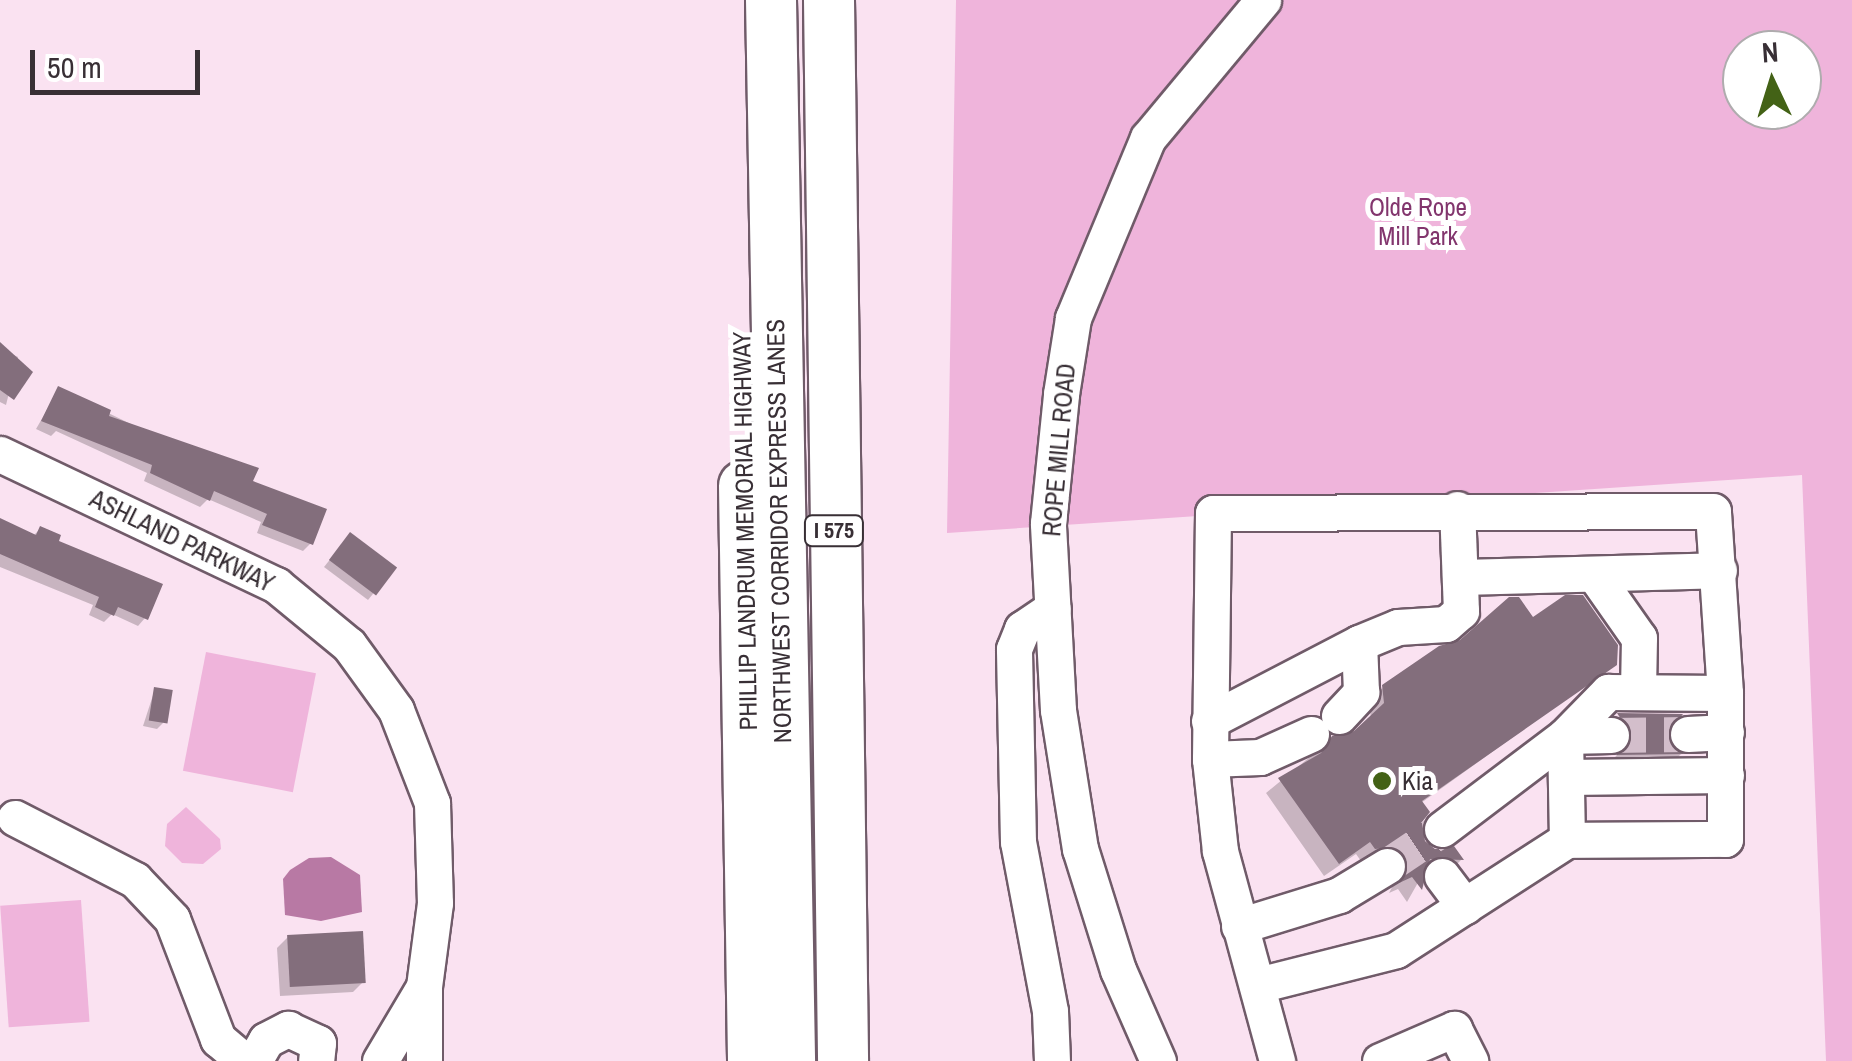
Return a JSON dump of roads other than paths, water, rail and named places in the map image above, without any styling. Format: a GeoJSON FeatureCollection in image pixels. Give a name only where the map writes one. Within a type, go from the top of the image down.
{"type":"FeatureCollection","features":[{"type":"Feature","properties":{"kind":"highway","name":"PHILLIP LANDRUM MEMORIAL HIGHWAY"},"geometry":{"type":"LineString","coordinates":[[737,0],[753,1061]]}},
{"type":"Feature","properties":{"kind":"highway","name":"NORTHWEST CORRIDOR EXPRESS LANES"},"geometry":{"type":"LineString","coordinates":[[771,0],[790,1061]]}},
{"type":"Feature","properties":{"kind":"highway","name":"I 575"},"geometry":{"type":"LineString","coordinates":[[829,0],[843,1061]]}},
{"type":"Feature","properties":{"kind":"street","name":"ROPE MILL ROAD"},"geometry":{"type":"LineString","coordinates":[[1158,1061],[1118,970],[1080,850],[1058,710],[1048,523],[1073,318],[1148,138],[1263,0]]}},
{"type":"Feature","properties":{"kind":"street","name":"ASHLAND PARKWAY"},"geometry":{"type":"LineString","coordinates":[[0,454],[276,585],[349,644],[396,710],[432,804],[434,903],[424,986],[424,1061]]}},
{"type":"Feature","properties":{"kind":"street"},"geometry":{"type":"LineString","coordinates":[[1209,721],[1359,643],[1398,627],[1446,624],[1461,611],[1457,509]]}},
{"type":"Feature","properties":{"kind":"street"},"geometry":{"type":"LineString","coordinates":[[1258,985],[1396,950],[1567,840],[1725,839],[1725,692],[1712,511],[1213,512],[1209,721],[1220,850],[1277,1061]]}},
{"type":"Feature","properties":{"kind":"street"},"geometry":{"type":"LineString","coordinates":[[1460,577],[1718,570]]}},
{"type":"Feature","properties":{"kind":"street"},"geometry":{"type":"LineString","coordinates":[[1594,574],[1639,638],[1638,692]]}},
{"type":"Feature","properties":{"kind":"street"},"geometry":{"type":"LineString","coordinates":[[1052,1061],[1050,1011],[1018,842],[1014,649],[1022,628],[1053,608]]}},
{"type":"Feature","properties":{"kind":"street"},"geometry":{"type":"LineString","coordinates":[[1210,758],[1260,757],[1325,725],[1361,692],[1359,643]]}},
{"type":"Feature","properties":{"kind":"street"},"geometry":{"type":"LineString","coordinates":[[1442,829],[1566,736],[1608,692],[1725,692]]}},
{"type":"Feature","properties":{"kind":"street"},"geometry":{"type":"LineString","coordinates":[[1688,734],[1726,732]]}},
{"type":"Feature","properties":{"kind":"street"},"geometry":{"type":"LineString","coordinates":[[1566,736],[1611,735]]}},
{"type":"Feature","properties":{"kind":"street"},"geometry":{"type":"LineString","coordinates":[[1566,736],[1567,840]]}},
{"type":"Feature","properties":{"kind":"street"},"geometry":{"type":"LineString","coordinates":[[1567,777],[1726,775]]}},
{"type":"Feature","properties":{"kind":"street"},"geometry":{"type":"LineString","coordinates":[[15,818],[135,880],[160,906],[199,976],[218,1039],[244,1061]]}},
{"type":"Feature","properties":{"kind":"street"},"geometry":{"type":"LineString","coordinates":[[1239,926],[1338,895],[1387,866]]}},
{"type":"Feature","properties":{"kind":"street"},"geometry":{"type":"LineString","coordinates":[[1442,876],[1464,906]]}},
{"type":"Feature","properties":{"kind":"street","name":"ASHLAND PARKWAY"},"geometry":{"type":"LineString","coordinates":[[380,1061],[424,986]]}},
{"type":"Feature","properties":{"kind":"street"},"geometry":{"type":"LineString","coordinates":[[254,1061],[266,1040],[288,1028],[318,1043],[316,1061]]}},
{"type":"Feature","properties":{"kind":"street"},"geometry":{"type":"LineString","coordinates":[[1380,1061],[1454,1029],[1470,1061]]}},
{"type":"Feature","properties":{"kind":"tunnel"},"geometry":{"type":"LineString","coordinates":[[1611,735],[1688,734]]}},
{"type":"Feature","properties":{"kind":"tunnel"},"geometry":{"type":"LineString","coordinates":[[1387,866],[1442,829]]}},
{"type":"Feature","properties":{"kind":"place","name":"Kia"},"geometry":{"type":"Point","coordinates":[1382,781]}},
{"type":"Feature","properties":{"kind":"park label","name":"Olde Rope Mill Park"},"geometry":{"type":"Point","coordinates":[1418,222]}}]}
